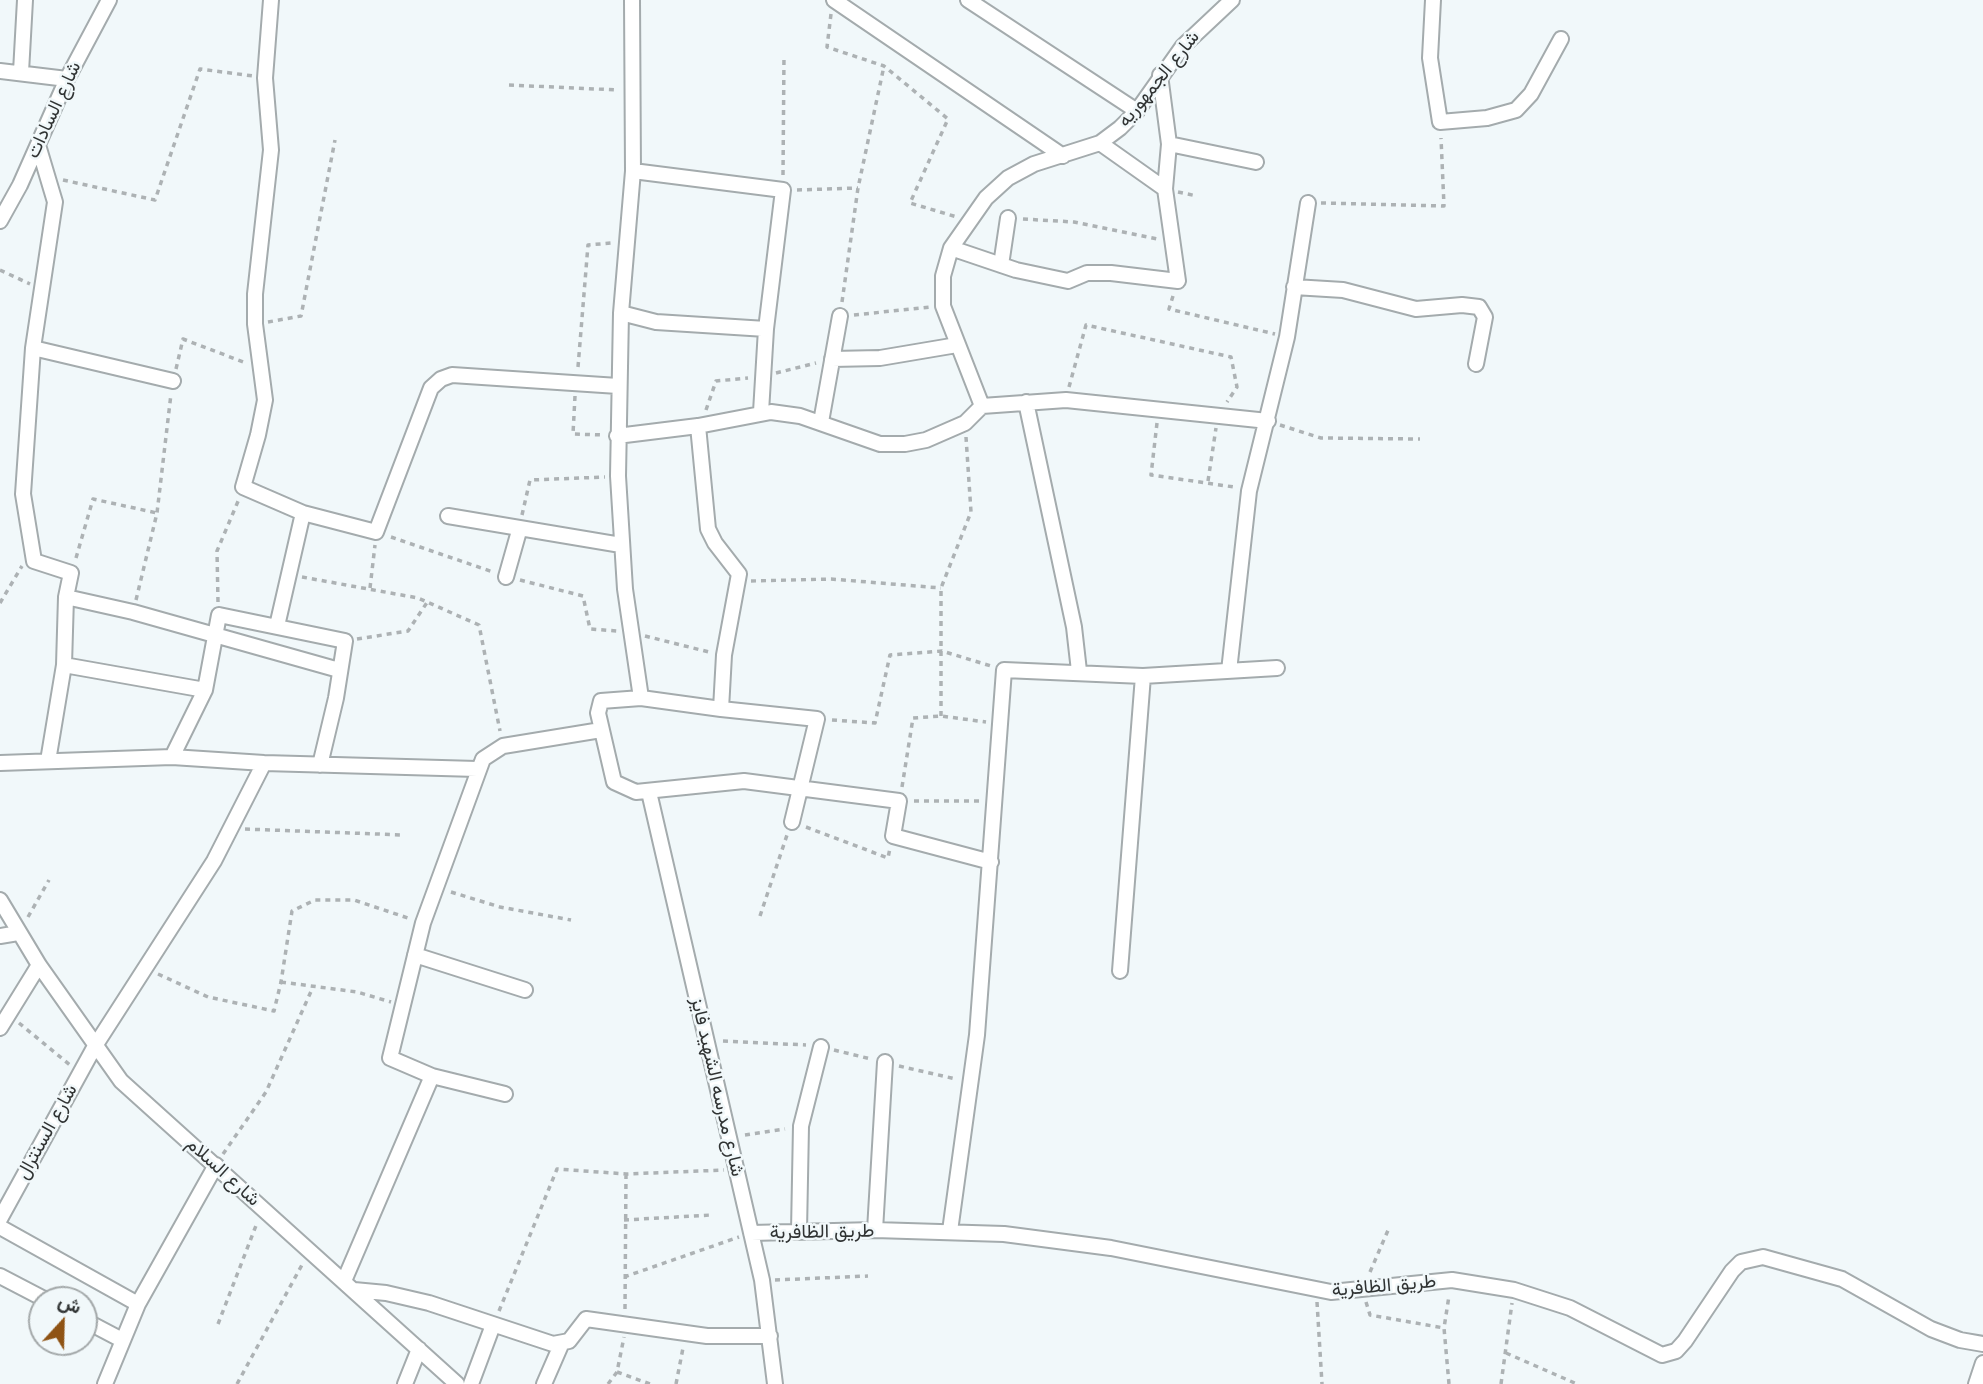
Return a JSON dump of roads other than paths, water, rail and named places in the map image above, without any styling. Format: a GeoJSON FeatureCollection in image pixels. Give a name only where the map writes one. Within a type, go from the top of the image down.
{"type":"FeatureCollection","features":[{"type":"Feature","properties":{"kind":"street"},"geometry":{"type":"LineString","coordinates":[[21,72],[24,0]]}},
{"type":"Feature","properties":{"kind":"street","name":"شارع السادات"},"geometry":{"type":"LineString","coordinates":[[0,221],[67,79],[109,0]]}},
{"type":"Feature","properties":{"kind":"street"},"geometry":{"type":"LineString","coordinates":[[271,0],[265,78],[271,150],[257,261],[255,324],[262,369],[263,414],[243,487],[303,513],[376,532],[431,388],[437,382],[452,375],[618,386]]}},
{"type":"Feature","properties":{"kind":"street"},"geometry":{"type":"LineString","coordinates":[[632,0],[635,91],[633,170],[621,313],[617,436],[621,545],[630,632],[641,698]]}},
{"type":"Feature","properties":{"kind":"street"},"geometry":{"type":"LineString","coordinates":[[968,0],[1137,111]]}},
{"type":"Feature","properties":{"kind":"street","name":"شارع الجمهوريه"},"geometry":{"type":"LineString","coordinates":[[982,406],[943,306],[943,276],[951,248],[968,220],[1008,178],[1034,164],[1100,143],[1137,111],[1183,46],[1231,0]]}},
{"type":"Feature","properties":{"kind":"street"},"geometry":{"type":"LineString","coordinates":[[1433,0],[1430,58],[1440,122],[1487,118],[1516,110],[1531,94],[1561,39]]}},
{"type":"Feature","properties":{"kind":"street"},"geometry":{"type":"LineString","coordinates":[[833,1],[1063,156]]}},
{"type":"Feature","properties":{"kind":"street"},"geometry":{"type":"LineString","coordinates":[[0,71],[67,79]]}},
{"type":"Feature","properties":{"kind":"street"},"geometry":{"type":"LineString","coordinates":[[951,248],[1001,265],[1070,281],[1087,273],[1111,272],[1178,281],[1165,189],[1169,144],[1160,75]]}},
{"type":"Feature","properties":{"kind":"street"},"geometry":{"type":"LineString","coordinates":[[1100,143],[1165,189]]}},
{"type":"Feature","properties":{"kind":"street"},"geometry":{"type":"LineString","coordinates":[[1169,144],[1256,162]]}},
{"type":"Feature","properties":{"kind":"street"},"geometry":{"type":"LineString","coordinates":[[38,145],[55,202],[33,348],[23,494],[30,552],[39,565],[71,573],[66,597],[64,665],[48,761]]}},
{"type":"Feature","properties":{"kind":"street"},"geometry":{"type":"LineString","coordinates":[[633,170],[783,190],[766,329],[761,412]]}},
{"type":"Feature","properties":{"kind":"street"},"geometry":{"type":"LineString","coordinates":[[1229,671],[1249,491],[1287,337],[1308,203]]}},
{"type":"Feature","properties":{"kind":"street"},"geometry":{"type":"LineString","coordinates":[[1001,265],[1008,218]]}},
{"type":"Feature","properties":{"kind":"street"},"geometry":{"type":"LineString","coordinates":[[1294,287],[1343,290],[1406,307],[1479,307],[1485,317],[1476,364]]}},
{"type":"Feature","properties":{"kind":"street"},"geometry":{"type":"LineString","coordinates":[[621,313],[656,322],[766,329]]}},
{"type":"Feature","properties":{"kind":"street"},"geometry":{"type":"LineString","coordinates":[[821,422],[840,316]]}},
{"type":"Feature","properties":{"kind":"street"},"geometry":{"type":"LineString","coordinates":[[832,359],[880,358],[957,345]]}},
{"type":"Feature","properties":{"kind":"street"},"geometry":{"type":"LineString","coordinates":[[33,348],[173,381]]}},
{"type":"Feature","properties":{"kind":"street"},"geometry":{"type":"LineString","coordinates":[[617,436],[698,426],[761,412],[800,416],[880,444],[905,444],[926,440],[965,423],[982,406],[1066,400],[1268,421]]}},
{"type":"Feature","properties":{"kind":"street"},"geometry":{"type":"LineString","coordinates":[[1026,402],[1074,626],[1079,671]]}},
{"type":"Feature","properties":{"kind":"street"},"geometry":{"type":"LineString","coordinates":[[698,426],[708,529],[718,548],[736,567],[739,581],[724,655],[722,709]]}},
{"type":"Feature","properties":{"kind":"street"},"geometry":{"type":"LineString","coordinates":[[277,626],[303,513]]}},
{"type":"Feature","properties":{"kind":"street"},"geometry":{"type":"LineString","coordinates":[[448,516],[519,531],[621,545]]}},
{"type":"Feature","properties":{"kind":"street"},"geometry":{"type":"LineString","coordinates":[[506,577],[519,531]]}},
{"type":"Feature","properties":{"kind":"street"},"geometry":{"type":"LineString","coordinates":[[66,597],[133,612],[339,670]]}},
{"type":"Feature","properties":{"kind":"street"},"geometry":{"type":"LineString","coordinates":[[172,757],[205,690],[219,615],[345,641],[337,698],[320,765]]}},
{"type":"Feature","properties":{"kind":"street"},"geometry":{"type":"LineString","coordinates":[[64,665],[205,690]]}},
{"type":"Feature","properties":{"kind":"street"},"geometry":{"type":"LineString","coordinates":[[950,1231],[972,1083],[1004,670],[1079,671],[1143,676],[1277,668]]}},
{"type":"Feature","properties":{"kind":"street"},"geometry":{"type":"LineString","coordinates":[[1120,971],[1143,676]]}},
{"type":"Feature","properties":{"kind":"street"},"geometry":{"type":"LineString","coordinates":[[792,822],[800,789],[817,719],[641,698],[601,702],[597,707],[614,782],[625,789],[649,792],[744,781],[800,789],[899,801],[893,836],[991,862]]}},
{"type":"Feature","properties":{"kind":"street"},"geometry":{"type":"LineString","coordinates":[[506,1094],[432,1076],[390,1058],[423,923],[477,769],[483,759],[503,746],[601,730]]}},
{"type":"Feature","properties":{"kind":"street"},"geometry":{"type":"LineString","coordinates":[[0,763],[172,757],[264,763],[477,769]]}},
{"type":"Feature","properties":{"kind":"street","name":"شارع السنترال"},"geometry":{"type":"LineString","coordinates":[[0,1219],[95,1046],[195,893],[232,829],[264,763]]}},
{"type":"Feature","properties":{"kind":"street","name":"شارع مدرسه الشهيد فايز"},"geometry":{"type":"LineString","coordinates":[[649,792],[762,1280],[775,1384]]}},
{"type":"Feature","properties":{"kind":"street","name":"شارع السلام"},"geometry":{"type":"LineString","coordinates":[[0,900],[39,965],[121,1081],[457,1384]]}},
{"type":"Feature","properties":{"kind":"street"},"geometry":{"type":"LineString","coordinates":[[0,936],[18,933]]}},
{"type":"Feature","properties":{"kind":"street"},"geometry":{"type":"LineString","coordinates":[[415,955],[525,990]]}},
{"type":"Feature","properties":{"kind":"street"},"geometry":{"type":"LineString","coordinates":[[0,1028],[39,965]]}},
{"type":"Feature","properties":{"kind":"street"},"geometry":{"type":"LineString","coordinates":[[799,1231],[801,1126],[821,1047]]}},
{"type":"Feature","properties":{"kind":"street"},"geometry":{"type":"LineString","coordinates":[[875,1230],[885,1062]]}},
{"type":"Feature","properties":{"kind":"street"},"geometry":{"type":"LineString","coordinates":[[432,1076],[349,1286],[429,1303],[561,1345]]}},
{"type":"Feature","properties":{"kind":"street"},"geometry":{"type":"LineString","coordinates":[[105,1384],[138,1304],[216,1165]]}},
{"type":"Feature","properties":{"kind":"street"},"geometry":{"type":"LineString","coordinates":[[0,1227],[138,1304]]}},
{"type":"Feature","properties":{"kind":"street","name":"طريق الظافرية"},"geometry":{"type":"LineString","coordinates":[[751,1233],[875,1230],[1004,1234],[1111,1248],[1317,1290],[1362,1291],[1407,1283],[1452,1280],[1514,1290],[1570,1308],[1662,1355],[1676,1352],[1741,1262],[1763,1257],[1842,1279],[1931,1329],[1960,1340],[1983,1344]]}},
{"type":"Feature","properties":{"kind":"street"},"geometry":{"type":"LineString","coordinates":[[0,1276],[28,1291]]}},
{"type":"Feature","properties":{"kind":"street"},"geometry":{"type":"LineString","coordinates":[[544,1384],[561,1345],[569,1341],[586,1319],[728,1338],[770,1336]]}},
{"type":"Feature","properties":{"kind":"street"},"geometry":{"type":"LineString","coordinates":[[471,1384],[493,1325]]}},
{"type":"Feature","properties":{"kind":"street"},"geometry":{"type":"LineString","coordinates":[[98,1327],[122,1340]]}},
{"type":"Feature","properties":{"kind":"street"},"geometry":{"type":"LineString","coordinates":[[405,1384],[419,1349]]}},
{"type":"Feature","properties":{"kind":"street"},"geometry":{"type":"LineString","coordinates":[[1976,1384],[1983,1363]]}}]}
